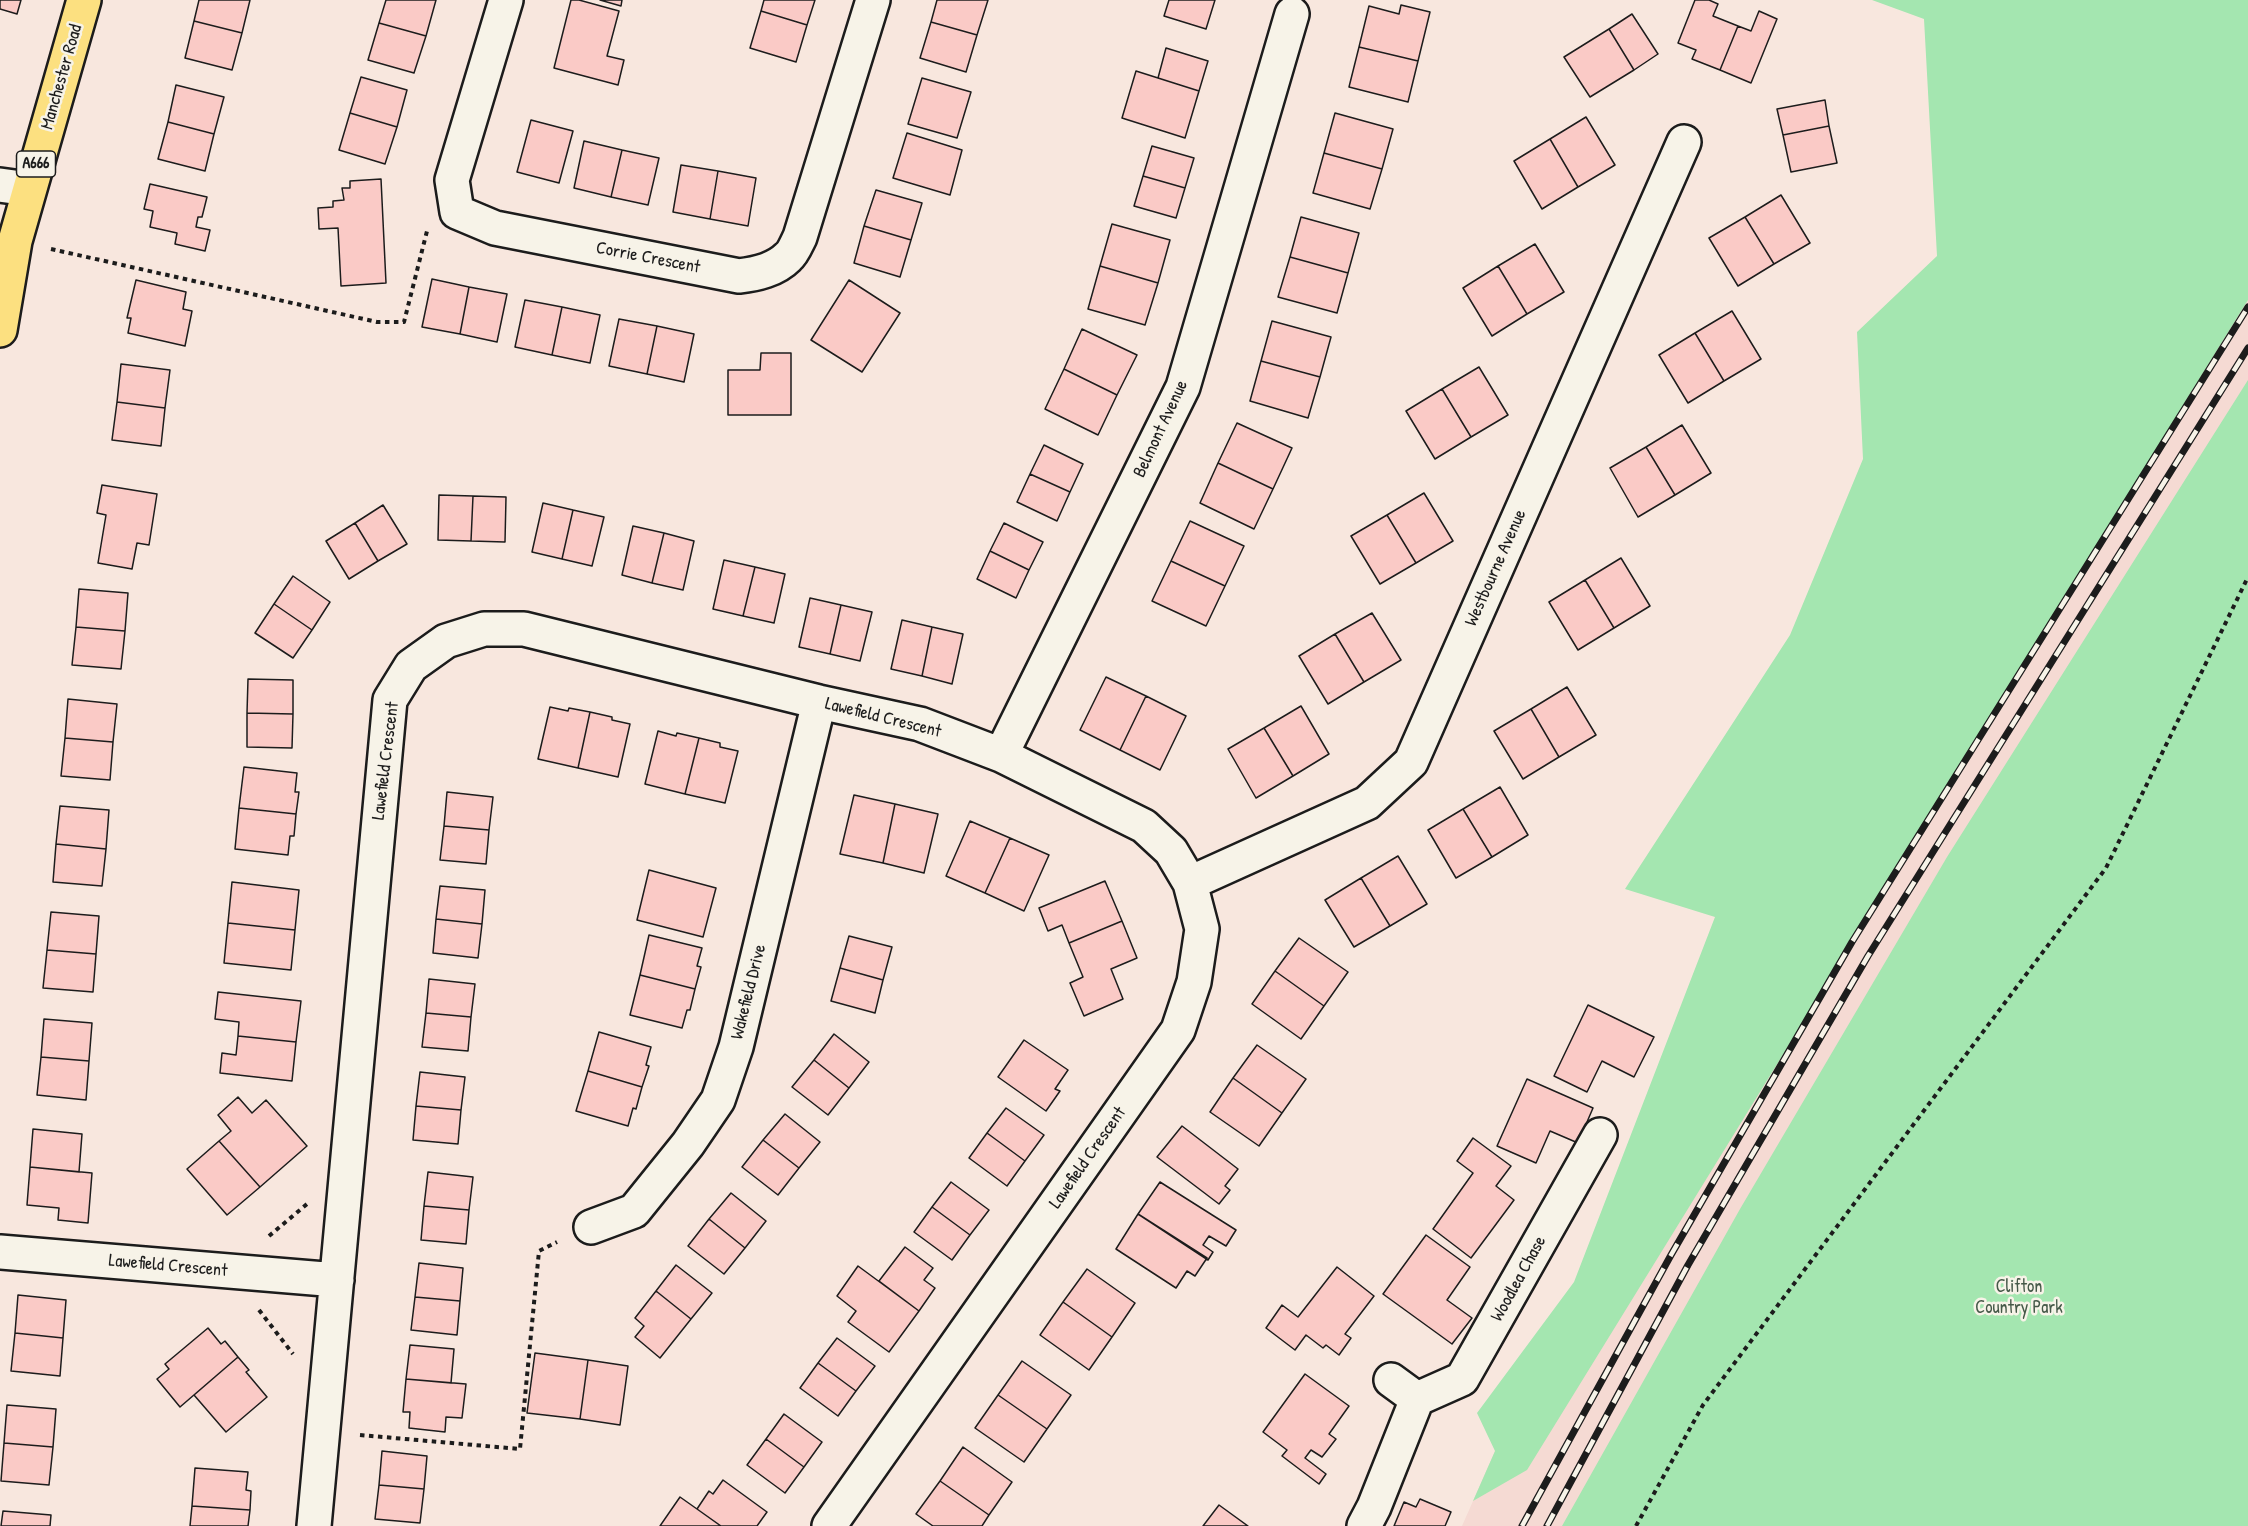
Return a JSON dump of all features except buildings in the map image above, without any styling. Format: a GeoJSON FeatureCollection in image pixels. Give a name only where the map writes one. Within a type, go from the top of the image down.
{"type":"FeatureCollection","features":[{"type":"Feature","properties":{"kind":"main road","name":"Manchester Road"},"geometry":{"type":"LineString","coordinates":[[0,330],[15,241],[14,187],[84,0]]}},
{"type":"Feature","properties":{"kind":"street"},"geometry":{"type":"LineString","coordinates":[[457,212],[452,180],[506,0]]}},
{"type":"Feature","properties":{"kind":"street","name":"Corrie Crescent"},"geometry":{"type":"LineString","coordinates":[[457,212],[495,228],[739,276],[756,274],[771,268],[789,257],[800,237],[873,0]]}},
{"type":"Feature","properties":{"kind":"street","name":"Belmont Avenue"},"geometry":{"type":"LineString","coordinates":[[1001,755],[1183,387],[1297,7]]}},
{"type":"Feature","properties":{"kind":"street","name":"Westbourne Avenue"},"geometry":{"type":"LineString","coordinates":[[1190,883],[1367,803],[1411,762],[1684,142]]}},
{"type":"Feature","properties":{"kind":"street","name":"Lawefield Crescent"},"geometry":{"type":"LineString","coordinates":[[314,1526],[390,700],[411,666],[446,641],[484,629],[524,630],[819,702],[920,724],[1001,755],[1144,826],[1171,851],[1190,883],[1202,929],[1194,981],[1178,1030],[829,1526]]}},
{"type":"Feature","properties":{"kind":"street","name":"Wakefield Drive"},"geometry":{"type":"LineString","coordinates":[[591,1227],[634,1211],[688,1144],[718,1100],[736,1047],[819,702]]}},
{"type":"Feature","properties":{"kind":"street","name":"Woodlea Chase"},"geometry":{"type":"LineString","coordinates":[[1417,1399],[1462,1379],[1600,1135]]}},
{"type":"Feature","properties":{"kind":"street","name":"Lawefield Crescent"},"geometry":{"type":"LineString","coordinates":[[0,1252],[337,1280]]}},
{"type":"Feature","properties":{"kind":"street"},"geometry":{"type":"LineString","coordinates":[[1364,1526],[1374,1507],[1417,1399],[1391,1380]]}},
{"type":"Feature","properties":{"kind":"path"},"geometry":{"type":"LineString","coordinates":[[15,241],[376,322],[404,322],[428,226],[457,212]]}},
{"type":"Feature","properties":{"kind":"path"},"geometry":{"type":"LineString","coordinates":[[1636,1526],[1703,1405],[2106,868],[2248,577]]}},
{"type":"Feature","properties":{"kind":"path"},"geometry":{"type":"LineString","coordinates":[[323,1431],[520,1449],[539,1251],[591,1227]]}},
{"type":"Feature","properties":{"kind":"shaded area"},"geometry":{"type":"Polygon","coordinates":[[[2248,184],[2248,548],[1588,1526],[1462,1526],[1495,1451],[2248,184]]]}},
{"type":"Feature","properties":{"kind":"green space"},"geometry":{"type":"Polygon","coordinates":[[[1872,0],[2248,0],[2248,300],[1527,1470],[1473,1501],[1495,1451],[1477,1413],[1574,1282],[1715,917],[1625,889],[1790,635],[1863,459],[1857,332],[1937,256],[1924,19],[1872,0]]]}},
{"type":"Feature","properties":{"kind":"green space","name":"Clifton Country Park"},"geometry":{"type":"Polygon","coordinates":[[[2248,380],[2248,1526],[1562,1526],[1740,1209],[1947,857],[2248,380]]]}},
{"type":"Feature","properties":{"kind":"railway"},"geometry":{"type":"LineString","coordinates":[[1522,1526],[1671,1255],[1852,942],[2248,307]]}},
{"type":"Feature","properties":{"kind":"railway"},"geometry":{"type":"LineString","coordinates":[[1547,1526],[1688,1265],[1868,956],[2248,348]]}}]}
